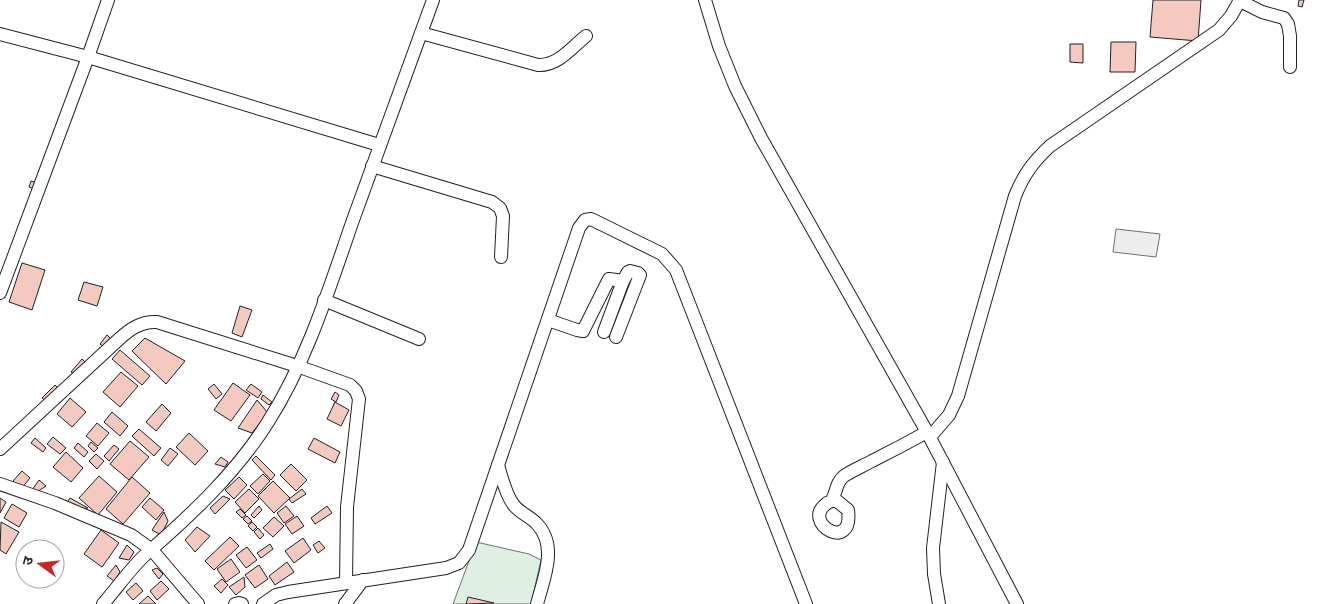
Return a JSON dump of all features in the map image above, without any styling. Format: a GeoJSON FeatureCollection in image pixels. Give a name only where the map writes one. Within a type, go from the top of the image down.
{"type":"FeatureCollection","features":[{"type":"Feature","properties":{"kind":"street"},"geometry":{"type":"LineString","coordinates":[[0,293],[108,0]]}},
{"type":"Feature","properties":{"kind":"street"},"geometry":{"type":"LineString","coordinates":[[103,604],[138,563],[214,490],[241,459],[268,422],[298,366],[324,300],[432,0]]}},
{"type":"Feature","properties":{"kind":"street"},"geometry":{"type":"LineString","coordinates":[[705,0],[722,54],[735,86],[761,138],[928,435],[1017,604]]}},
{"type":"Feature","properties":{"kind":"street"},"geometry":{"type":"LineString","coordinates":[[832,501],[838,482],[845,475],[928,435],[949,415],[958,396],[1015,196],[1023,177],[1050,146],[1219,30],[1231,16],[1240,1],[1262,12],[1284,18],[1288,24],[1290,36],[1290,67]]}},
{"type":"Feature","properties":{"kind":"street"},"geometry":{"type":"LineString","coordinates":[[421,33],[538,65],[547,65],[555,62],[586,36]]}},
{"type":"Feature","properties":{"kind":"street"},"geometry":{"type":"LineString","coordinates":[[0,34],[88,57],[379,145]]}},
{"type":"Feature","properties":{"kind":"street"},"geometry":{"type":"LineString","coordinates":[[372,166],[492,202],[500,208],[502,216],[500,257]]}},
{"type":"Feature","properties":{"kind":"street"},"geometry":{"type":"LineString","coordinates":[[263,604],[276,596],[288,592],[446,568],[459,562],[469,550],[579,228],[586,220],[595,220],[662,254],[676,270],[806,604]]}},
{"type":"Feature","properties":{"kind":"street"},"geometry":{"type":"LineString","coordinates":[[630,270],[639,274],[610,334],[623,281],[630,270]]}},
{"type":"Feature","properties":{"kind":"street"},"geometry":{"type":"LineString","coordinates":[[548,320],[583,330],[609,279],[623,281]]}},
{"type":"Feature","properties":{"kind":"street"},"geometry":{"type":"LineString","coordinates":[[324,300],[419,339]]}},
{"type":"Feature","properties":{"kind":"street"},"geometry":{"type":"LineString","coordinates":[[0,449],[128,331],[146,321],[157,322],[298,366],[350,386],[356,391],[359,399],[348,499],[346,582]]}},
{"type":"Feature","properties":{"kind":"street"},"geometry":{"type":"LineString","coordinates":[[939,604],[934,574],[933,548],[942,462]]}},
{"type":"Feature","properties":{"kind":"street"},"geometry":{"type":"LineString","coordinates":[[498,465],[513,504],[518,510],[534,520],[545,535],[548,561],[537,604]]}},
{"type":"Feature","properties":{"kind":"street"},"geometry":{"type":"LineString","coordinates":[[0,484],[55,503],[131,534],[152,550],[198,604]]}},
{"type":"Feature","properties":{"kind":"street"},"geometry":{"type":"LineString","coordinates":[[345,604],[363,580]]}},
{"type":"Feature","properties":{"kind":"street"},"geometry":{"type":"LineString","coordinates":[[235,604],[242,604]]}},
{"type":"Feature","properties":{"kind":"green space"},"geometry":{"type":"Polygon","coordinates":[[[476,542],[529,554],[541,560],[531,604],[453,604],[476,542]]]}},
{"type":"Feature","properties":{"kind":"shaded area"},"geometry":{"type":"Polygon","coordinates":[[[1116,229],[1160,234],[1156,257],[1113,252],[1116,229]]]}},
{"type":"Feature","properties":{"kind":"building"},"geometry":{"type":"Polygon","coordinates":[[[1153,0],[1201,0],[1198,41],[1150,37],[1153,0]]]}},
{"type":"Feature","properties":{"kind":"building"},"geometry":{"type":"Polygon","coordinates":[[[1299,0],[1304,0],[1302,7],[1298,6],[1299,0]]]}},
{"type":"Feature","properties":{"kind":"building"},"geometry":{"type":"Polygon","coordinates":[[[1111,42],[1136,42],[1135,72],[1110,72],[1111,42]]]}},
{"type":"Feature","properties":{"kind":"building"},"geometry":{"type":"Polygon","coordinates":[[[1070,44],[1083,44],[1083,63],[1070,62],[1070,44]]]}},
{"type":"Feature","properties":{"kind":"building"},"geometry":{"type":"Polygon","coordinates":[[[31,181],[39,183],[37,190],[29,187],[31,181]]]}},
{"type":"Feature","properties":{"kind":"building"},"geometry":{"type":"Polygon","coordinates":[[[22,263],[45,270],[32,310],[9,302],[22,263]]]}},
{"type":"Feature","properties":{"kind":"building"},"geometry":{"type":"Polygon","coordinates":[[[84,282],[103,287],[97,306],[78,300],[84,282]]]}},
{"type":"Feature","properties":{"kind":"building"},"geometry":{"type":"Polygon","coordinates":[[[240,306],[252,310],[242,337],[232,333],[240,306]]]}},
{"type":"Feature","properties":{"kind":"building"},"geometry":{"type":"Polygon","coordinates":[[[107,335],[112,340],[105,348],[100,344],[107,335]]]}},
{"type":"Feature","properties":{"kind":"building"},"geometry":{"type":"Polygon","coordinates":[[[145,338],[185,361],[166,384],[132,351],[145,338]]]}},
{"type":"Feature","properties":{"kind":"building"},"geometry":{"type":"Polygon","coordinates":[[[120,350],[150,376],[142,385],[112,359],[120,350]]]}},
{"type":"Feature","properties":{"kind":"building"},"geometry":{"type":"Polygon","coordinates":[[[82,359],[87,364],[76,374],[71,372],[82,359]]]}},
{"type":"Feature","properties":{"kind":"building"},"geometry":{"type":"Polygon","coordinates":[[[121,372],[138,386],[120,407],[103,392],[121,372]]]}},
{"type":"Feature","properties":{"kind":"building"},"geometry":{"type":"Polygon","coordinates":[[[233,383],[250,395],[231,421],[214,410],[233,383]]]}},
{"type":"Feature","properties":{"kind":"building"},"geometry":{"type":"Polygon","coordinates":[[[214,384],[222,394],[216,399],[208,389],[214,384]]]}},
{"type":"Feature","properties":{"kind":"building"},"geometry":{"type":"Polygon","coordinates":[[[251,384],[262,392],[258,398],[246,390],[251,384]]]}},
{"type":"Feature","properties":{"kind":"building"},"geometry":{"type":"Polygon","coordinates":[[[55,385],[60,390],[47,402],[42,398],[55,385]]]}},
{"type":"Feature","properties":{"kind":"building"},"geometry":{"type":"Polygon","coordinates":[[[335,392],[339,395],[336,402],[331,399],[335,392]]]}},
{"type":"Feature","properties":{"kind":"building"},"geometry":{"type":"Polygon","coordinates":[[[263,395],[272,402],[269,405],[261,399],[263,395]]]}},
{"type":"Feature","properties":{"kind":"building"},"geometry":{"type":"Polygon","coordinates":[[[70,398],[86,412],[72,427],[57,414],[70,398]]]}},
{"type":"Feature","properties":{"kind":"building"},"geometry":{"type":"Polygon","coordinates":[[[257,400],[268,413],[252,433],[238,428],[257,400]]]}},
{"type":"Feature","properties":{"kind":"building"},"geometry":{"type":"Polygon","coordinates":[[[335,402],[349,410],[341,426],[327,419],[335,402]]]}},
{"type":"Feature","properties":{"kind":"building"},"geometry":{"type":"Polygon","coordinates":[[[162,404],[171,413],[156,431],[146,422],[162,404]]]}},
{"type":"Feature","properties":{"kind":"building"},"geometry":{"type":"Polygon","coordinates":[[[112,412],[128,426],[120,436],[104,422],[112,412]]]}},
{"type":"Feature","properties":{"kind":"building"},"geometry":{"type":"Polygon","coordinates":[[[97,423],[109,433],[98,446],[86,436],[97,423]]]}},
{"type":"Feature","properties":{"kind":"building"},"geometry":{"type":"Polygon","coordinates":[[[139,429],[161,448],[154,456],[132,436],[139,429]]]}},
{"type":"Feature","properties":{"kind":"building"},"geometry":{"type":"Polygon","coordinates":[[[189,433],[208,451],[195,465],[176,447],[189,433]]]}},
{"type":"Feature","properties":{"kind":"building"},"geometry":{"type":"Polygon","coordinates":[[[53,437],[66,448],[60,454],[47,444],[53,437]]]}},
{"type":"Feature","properties":{"kind":"building"},"geometry":{"type":"Polygon","coordinates":[[[35,438],[46,448],[43,452],[31,443],[35,438]]]}},
{"type":"Feature","properties":{"kind":"building"},"geometry":{"type":"Polygon","coordinates":[[[314,438],[340,452],[335,463],[308,449],[314,438]]]}},
{"type":"Feature","properties":{"kind":"building"},"geometry":{"type":"Polygon","coordinates":[[[130,441],[149,457],[129,480],[110,464],[130,441]]]}},
{"type":"Feature","properties":{"kind":"building"},"geometry":{"type":"Polygon","coordinates":[[[91,442],[98,448],[94,452],[88,446],[91,442]]]}},
{"type":"Feature","properties":{"kind":"building"},"geometry":{"type":"Polygon","coordinates":[[[78,443],[88,452],[84,457],[74,448],[78,443]]]}},
{"type":"Feature","properties":{"kind":"building"},"geometry":{"type":"Polygon","coordinates":[[[114,445],[119,449],[109,461],[104,456],[114,445]]]}},
{"type":"Feature","properties":{"kind":"building"},"geometry":{"type":"Polygon","coordinates":[[[170,448],[178,454],[168,466],[161,460],[170,448]]]}},
{"type":"Feature","properties":{"kind":"building"},"geometry":{"type":"Polygon","coordinates":[[[66,452],[83,468],[71,482],[53,467],[66,452]]]}},
{"type":"Feature","properties":{"kind":"building"},"geometry":{"type":"Polygon","coordinates":[[[96,454],[104,461],[97,469],[89,461],[96,454]]]}},
{"type":"Feature","properties":{"kind":"building"},"geometry":{"type":"Polygon","coordinates":[[[256,456],[275,475],[271,480],[252,460],[256,456]]]}},
{"type":"Feature","properties":{"kind":"building"},"geometry":{"type":"Polygon","coordinates":[[[221,457],[228,462],[225,467],[215,464],[221,457]]]}},
{"type":"Feature","properties":{"kind":"building"},"geometry":{"type":"Polygon","coordinates":[[[291,464],[307,480],[296,491],[280,475],[291,464]]]}},
{"type":"Feature","properties":{"kind":"building"},"geometry":{"type":"Polygon","coordinates":[[[22,471],[30,478],[21,489],[13,481],[22,471]]]}},
{"type":"Feature","properties":{"kind":"building"},"geometry":{"type":"Polygon","coordinates":[[[263,474],[270,481],[258,494],[250,486],[263,474]]]}},
{"type":"Feature","properties":{"kind":"building"},"geometry":{"type":"Polygon","coordinates":[[[99,476],[117,492],[98,515],[79,498],[99,476]]]}},
{"type":"Feature","properties":{"kind":"building"},"geometry":{"type":"Polygon","coordinates":[[[132,477],[150,493],[123,524],[106,509],[132,477]]]}},
{"type":"Feature","properties":{"kind":"building"},"geometry":{"type":"Polygon","coordinates":[[[239,477],[247,485],[234,499],[225,490],[239,477]]]}},
{"type":"Feature","properties":{"kind":"building"},"geometry":{"type":"Polygon","coordinates":[[[39,480],[46,486],[37,492],[32,490],[39,480]]]}},
{"type":"Feature","properties":{"kind":"building"},"geometry":{"type":"Polygon","coordinates":[[[273,481],[290,498],[274,513],[258,496],[273,481]]]}},
{"type":"Feature","properties":{"kind":"building"},"geometry":{"type":"Polygon","coordinates":[[[249,489],[259,499],[245,513],[235,502],[249,489]]]}},
{"type":"Feature","properties":{"kind":"building"},"geometry":{"type":"Polygon","coordinates":[[[302,489],[306,494],[292,503],[289,499],[302,489]]]}},
{"type":"Feature","properties":{"kind":"building"},"geometry":{"type":"Polygon","coordinates":[[[223,496],[230,499],[215,514],[210,508],[223,496]]]}},
{"type":"Feature","properties":{"kind":"building"},"geometry":{"type":"Polygon","coordinates":[[[0,498],[6,502],[0,513],[0,498]]]}},
{"type":"Feature","properties":{"kind":"building"},"geometry":{"type":"Polygon","coordinates":[[[70,498],[88,508],[79,509],[67,503],[70,498]]]}},
{"type":"Feature","properties":{"kind":"building"},"geometry":{"type":"Polygon","coordinates":[[[150,498],[164,510],[156,520],[142,507],[150,498]]]}},
{"type":"Feature","properties":{"kind":"building"},"geometry":{"type":"Polygon","coordinates":[[[12,504],[27,513],[19,527],[4,518],[12,504]]]}},
{"type":"Feature","properties":{"kind":"building"},"geometry":{"type":"Polygon","coordinates":[[[259,506],[262,510],[254,518],[251,515],[259,506]]]}},
{"type":"Feature","properties":{"kind":"building"},"geometry":{"type":"Polygon","coordinates":[[[286,506],[294,516],[284,523],[277,513],[286,506]]]}},
{"type":"Feature","properties":{"kind":"building"},"geometry":{"type":"Polygon","coordinates":[[[327,506],[332,513],[315,524],[311,518],[327,506]]]}},
{"type":"Feature","properties":{"kind":"building"},"geometry":{"type":"Polygon","coordinates":[[[240,509],[246,515],[242,518],[236,512],[240,509]]]}},
{"type":"Feature","properties":{"kind":"building"},"geometry":{"type":"Polygon","coordinates":[[[164,512],[168,521],[161,535],[152,530],[164,512]]]}},
{"type":"Feature","properties":{"kind":"building"},"geometry":{"type":"Polygon","coordinates":[[[247,516],[252,521],[248,524],[243,519],[247,516]]]}},
{"type":"Feature","properties":{"kind":"building"},"geometry":{"type":"Polygon","coordinates":[[[297,516],[304,526],[292,534],[285,524],[297,516]]]}},
{"type":"Feature","properties":{"kind":"building"},"geometry":{"type":"Polygon","coordinates":[[[274,517],[284,526],[273,537],[263,528],[274,517]]]}},
{"type":"Feature","properties":{"kind":"building"},"geometry":{"type":"Polygon","coordinates":[[[1,522],[19,532],[6,554],[0,550],[1,522]]]}},
{"type":"Feature","properties":{"kind":"building"},"geometry":{"type":"Polygon","coordinates":[[[252,522],[257,527],[253,531],[248,526],[252,522]]]}},
{"type":"Feature","properties":{"kind":"building"},"geometry":{"type":"Polygon","coordinates":[[[197,527],[210,536],[195,552],[185,540],[197,527]]]}},
{"type":"Feature","properties":{"kind":"building"},"geometry":{"type":"Polygon","coordinates":[[[258,528],[264,535],[260,539],[254,532],[258,528]]]}},
{"type":"Feature","properties":{"kind":"building"},"geometry":{"type":"Polygon","coordinates":[[[101,530],[119,543],[102,567],[84,554],[101,530]]]}},
{"type":"Feature","properties":{"kind":"building"},"geometry":{"type":"Polygon","coordinates":[[[230,537],[239,546],[214,570],[205,561],[230,537]]]}},
{"type":"Feature","properties":{"kind":"building"},"geometry":{"type":"Polygon","coordinates":[[[303,538],[311,550],[294,563],[285,551],[303,538]]]}},
{"type":"Feature","properties":{"kind":"building"},"geometry":{"type":"Polygon","coordinates":[[[319,541],[325,548],[318,553],[313,545],[319,541]]]}},
{"type":"Feature","properties":{"kind":"building"},"geometry":{"type":"Polygon","coordinates":[[[270,544],[273,549],[261,558],[257,553],[270,544]]]}},
{"type":"Feature","properties":{"kind":"building"},"geometry":{"type":"Polygon","coordinates":[[[127,545],[134,552],[129,560],[119,558],[127,545]]]}},
{"type":"Feature","properties":{"kind":"building"},"geometry":{"type":"Polygon","coordinates":[[[247,547],[257,560],[246,568],[236,555],[247,547]]]}},
{"type":"Feature","properties":{"kind":"building"},"geometry":{"type":"Polygon","coordinates":[[[231,559],[240,572],[226,582],[217,569],[231,559]]]}},
{"type":"Feature","properties":{"kind":"building"},"geometry":{"type":"Polygon","coordinates":[[[287,562],[294,572],[275,585],[269,576],[287,562]]]}},
{"type":"Feature","properties":{"kind":"building"},"geometry":{"type":"Polygon","coordinates":[[[116,565],[120,572],[114,581],[107,576],[116,565]]]}},
{"type":"Feature","properties":{"kind":"building"},"geometry":{"type":"Polygon","coordinates":[[[259,565],[268,579],[255,588],[245,575],[259,565]]]}},
{"type":"Feature","properties":{"kind":"building"},"geometry":{"type":"Polygon","coordinates":[[[157,568],[163,574],[159,579],[152,570],[157,568]]]}},
{"type":"Feature","properties":{"kind":"building"},"geometry":{"type":"Polygon","coordinates":[[[244,577],[245,587],[236,595],[229,587],[244,577]]]}},
{"type":"Feature","properties":{"kind":"building"},"geometry":{"type":"Polygon","coordinates":[[[222,579],[228,585],[221,593],[214,586],[222,579]]]}},
{"type":"Feature","properties":{"kind":"building"},"geometry":{"type":"Polygon","coordinates":[[[161,581],[169,589],[157,600],[150,591],[161,581]]]}},
{"type":"Feature","properties":{"kind":"building"},"geometry":{"type":"Polygon","coordinates":[[[136,583],[143,591],[133,600],[126,592],[136,583]]]}},
{"type":"Feature","properties":{"kind":"building"},"geometry":{"type":"Polygon","coordinates":[[[148,596],[156,604],[139,604],[148,596]]]}},
{"type":"Feature","properties":{"kind":"building"},"geometry":{"type":"Polygon","coordinates":[[[468,597],[494,603],[466,604],[468,597]]]}}]}
